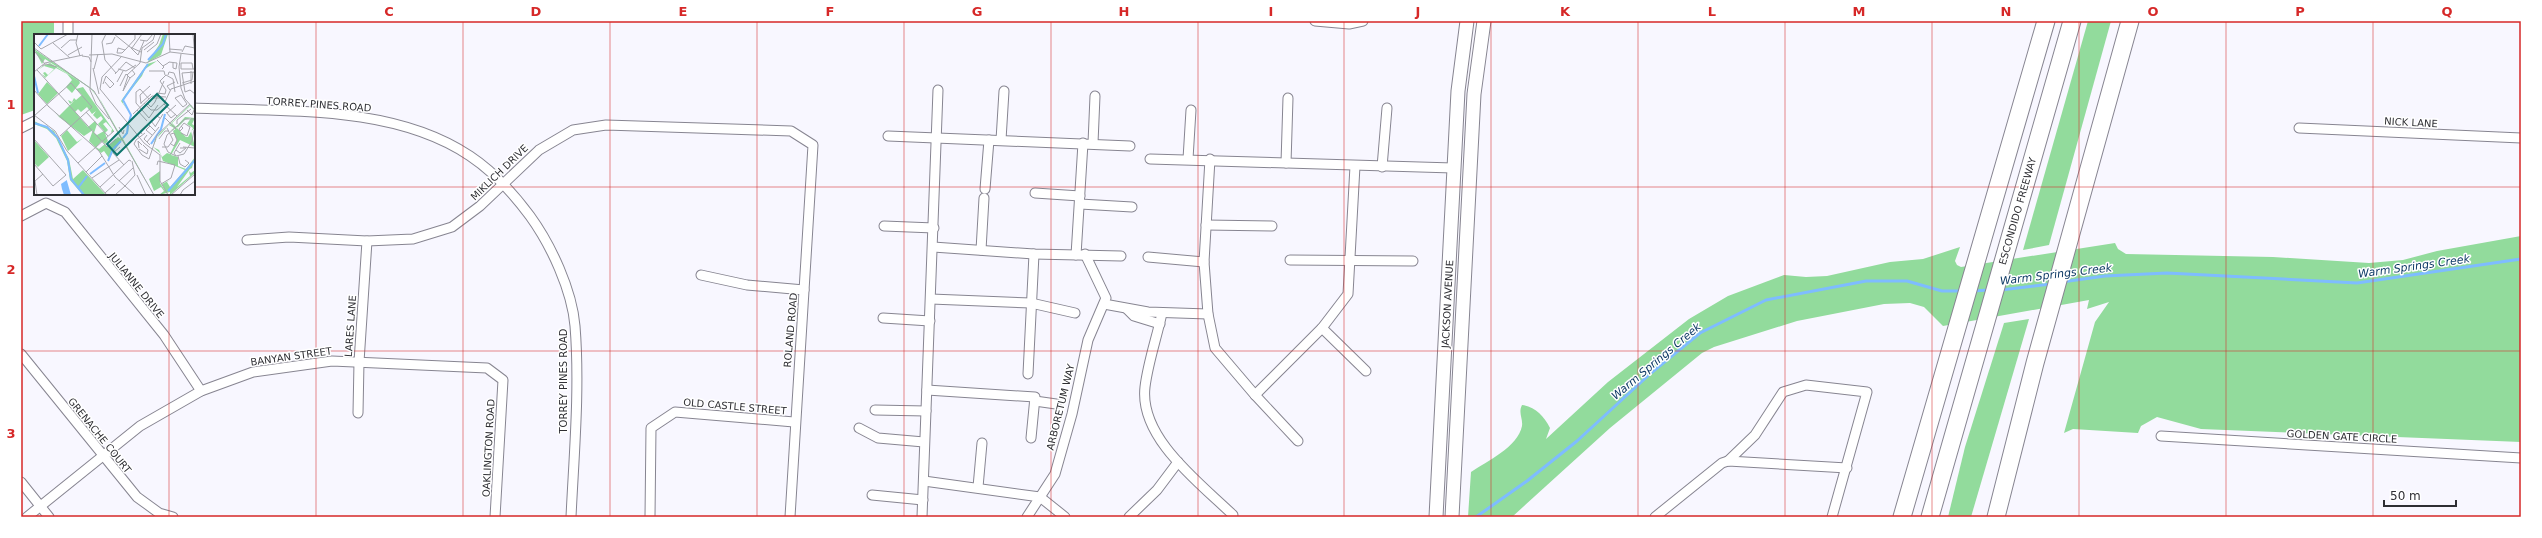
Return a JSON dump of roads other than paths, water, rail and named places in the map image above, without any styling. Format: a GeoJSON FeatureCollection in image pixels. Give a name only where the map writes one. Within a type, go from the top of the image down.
{"type":"FeatureCollection","features":[{"type":"Feature","properties":{"kind":"highway"},"geometry":{"type":"LineString","coordinates":[[1902,517],[2046,21]]}},
{"type":"Feature","properties":{"kind":"highway","name":"ESCONDIDO FREEWAY"},"geometry":{"type":"LineString","coordinates":[[1930,517],[2072,21]]}},
{"type":"Feature","properties":{"kind":"highway"},"geometry":{"type":"LineString","coordinates":[[1996,517],[2035,362],[2072,225],[2130,21]]}},
{"type":"Feature","properties":{"kind":"highway"},"geometry":{"type":"LineString","coordinates":[[1988,517],[2035,362]]}},
{"type":"Feature","properties":{"kind":"main road","name":"JACKSON AVENUE"},"geometry":{"type":"LineString","coordinates":[[1436,517],[1453,168],[1458,92],[1467,21]]}},
{"type":"Feature","properties":{"kind":"main road","name":"JACKSON AVENUE"},"geometry":{"type":"LineString","coordinates":[[1452,517],[1474,94],[1484,21]]}},
{"type":"Feature","properties":{"kind":"main road"},"geometry":{"type":"LineString","coordinates":[[1449,254],[1465,255]]}},
{"type":"Feature","properties":{"kind":"street"},"geometry":{"type":"LineString","coordinates":[[68,21],[68,34]]}},
{"type":"Feature","properties":{"kind":"street"},"geometry":{"type":"LineString","coordinates":[[1315,21],[1350,24],[1362,21]]}},
{"type":"Feature","properties":{"kind":"street"},"geometry":{"type":"LineString","coordinates":[[922,517],[938,90]]}},
{"type":"Feature","properties":{"kind":"street"},"geometry":{"type":"LineString","coordinates":[[1001,140],[1004,92]]}},
{"type":"Feature","properties":{"kind":"street"},"geometry":{"type":"LineString","coordinates":[[1095,96],[1080,200],[1081,254],[1105,301],[1127,310],[1162,313],[1208,314]]}},
{"type":"Feature","properties":{"kind":"street"},"geometry":{"type":"LineString","coordinates":[[1286,163],[1288,98]]}},
{"type":"Feature","properties":{"kind":"street","name":"TORREY PINES ROAD"},"geometry":{"type":"LineString","coordinates":[[195,108],[337,114],[375,119],[420,130],[470,155],[504,184],[539,228],[561,269],[575,324],[576,396],[570,517]]}},
{"type":"Feature","properties":{"kind":"street"},"geometry":{"type":"LineString","coordinates":[[1382,166],[1387,108]]}},
{"type":"Feature","properties":{"kind":"street"},"geometry":{"type":"LineString","coordinates":[[1188,159],[1191,110]]}},
{"type":"Feature","properties":{"kind":"street"},"geometry":{"type":"LineString","coordinates":[[21,128],[34,122]]}},
{"type":"Feature","properties":{"kind":"street","name":"MIKLICH DRIVE"},"geometry":{"type":"LineString","coordinates":[[247,240],[289,237],[367,241],[413,238],[452,228],[480,206],[538,150],[573,130],[606,125],[791,131],[813,146]]}},
{"type":"Feature","properties":{"kind":"street","name":"NICK LANE"},"geometry":{"type":"LineString","coordinates":[[2299,128],[2521,138]]}},
{"type":"Feature","properties":{"kind":"street"},"geometry":{"type":"LineString","coordinates":[[888,136],[937,139],[1088,143],[1130,146]]}},
{"type":"Feature","properties":{"kind":"street"},"geometry":{"type":"LineString","coordinates":[[981,250],[989,140]]}},
{"type":"Feature","properties":{"kind":"street","name":"ROLAND ROAD"},"geometry":{"type":"LineString","coordinates":[[790,517],[794,422],[813,146]]}},
{"type":"Feature","properties":{"kind":"street"},"geometry":{"type":"LineString","coordinates":[[1150,158],[1355,166],[1453,168]]}},
{"type":"Feature","properties":{"kind":"street"},"geometry":{"type":"LineString","coordinates":[[1210,160],[1204,262],[1208,314],[1215,348],[1255,395],[1298,441]]}},
{"type":"Feature","properties":{"kind":"street"},"geometry":{"type":"LineString","coordinates":[[1255,395],[1322,328],[1348,294],[1352,259],[1355,166]]}},
{"type":"Feature","properties":{"kind":"street"},"geometry":{"type":"LineString","coordinates":[[1035,193],[1132,207]]}},
{"type":"Feature","properties":{"kind":"street","name":"JULIANNE DRIVE"},"geometry":{"type":"LineString","coordinates":[[21,216],[46,203],[65,212],[164,335],[201,391]]}},
{"type":"Feature","properties":{"kind":"street"},"geometry":{"type":"LineString","coordinates":[[1206,225],[1272,226]]}},
{"type":"Feature","properties":{"kind":"street"},"geometry":{"type":"LineString","coordinates":[[884,226],[934,228]]}},
{"type":"Feature","properties":{"kind":"street","name":"LARES LANE"},"geometry":{"type":"LineString","coordinates":[[358,413],[359,362],[367,241]]}},
{"type":"Feature","properties":{"kind":"street"},"geometry":{"type":"LineString","coordinates":[[933,247],[1034,254],[1121,256]]}},
{"type":"Feature","properties":{"kind":"street"},"geometry":{"type":"LineString","coordinates":[[1028,374],[1034,254]]}},
{"type":"Feature","properties":{"kind":"street"},"geometry":{"type":"LineString","coordinates":[[1148,257],[1204,262]]}},
{"type":"Feature","properties":{"kind":"street"},"geometry":{"type":"LineString","coordinates":[[1290,260],[1352,259],[1413,261]]}},
{"type":"Feature","properties":{"kind":"street"},"geometry":{"type":"LineString","coordinates":[[701,275],[747,285],[804,290]]}},
{"type":"Feature","properties":{"kind":"street"},"geometry":{"type":"LineString","coordinates":[[931,299],[1031,303],[1075,313]]}},
{"type":"Feature","properties":{"kind":"street","name":"ARBORETUM WAY"},"geometry":{"type":"LineString","coordinates":[[1027,517],[1054,474],[1072,414],[1088,340],[1105,301]]}},
{"type":"Feature","properties":{"kind":"street"},"geometry":{"type":"LineString","coordinates":[[1127,310],[1134,316],[1160,324]]}},
{"type":"Feature","properties":{"kind":"street"},"geometry":{"type":"LineString","coordinates":[[1162,313],[1145,388],[1147,415],[1154,430],[1178,462],[1233,515]]}},
{"type":"Feature","properties":{"kind":"street"},"geometry":{"type":"LineString","coordinates":[[883,318],[930,321]]}},
{"type":"Feature","properties":{"kind":"street"},"geometry":{"type":"LineString","coordinates":[[1322,328],[1366,371]]}},
{"type":"Feature","properties":{"kind":"street","name":"GRENACHE COURT"},"geometry":{"type":"LineString","coordinates":[[21,354],[102,457],[137,497],[159,513],[173,517]]}},
{"type":"Feature","properties":{"kind":"street","name":"BANYAN STREET"},"geometry":{"type":"LineString","coordinates":[[27,517],[140,426],[201,391],[253,372],[332,361],[487,368],[502,380]]}},
{"type":"Feature","properties":{"kind":"street","name":"OAKLINGTON ROAD"},"geometry":{"type":"LineString","coordinates":[[495,517],[502,380]]}},
{"type":"Feature","properties":{"kind":"street"},"geometry":{"type":"LineString","coordinates":[[1728,461],[1755,435],[1783,392],[1806,385],[1867,392],[1847,468],[1832,517]]}},
{"type":"Feature","properties":{"kind":"street"},"geometry":{"type":"LineString","coordinates":[[927,390],[1035,397],[1031,438]]}},
{"type":"Feature","properties":{"kind":"street"},"geometry":{"type":"LineString","coordinates":[[1035,401],[1056,404]]}},
{"type":"Feature","properties":{"kind":"street"},"geometry":{"type":"LineString","coordinates":[[875,410],[926,411]]}},
{"type":"Feature","properties":{"kind":"street","name":"OLD CASTLE STREET"},"geometry":{"type":"LineString","coordinates":[[650,517],[651,428],[675,412],[794,422]]}},
{"type":"Feature","properties":{"kind":"street"},"geometry":{"type":"LineString","coordinates":[[859,428],[878,438],[924,442]]}},
{"type":"Feature","properties":{"kind":"street","name":"GOLDEN GATE CIRCLE"},"geometry":{"type":"LineString","coordinates":[[2161,436],[2521,458]]}},
{"type":"Feature","properties":{"kind":"street"},"geometry":{"type":"LineString","coordinates":[[978,487],[982,443]]}},
{"type":"Feature","properties":{"kind":"street"},"geometry":{"type":"LineString","coordinates":[[1655,517],[1722,463],[1728,461],[1847,468]]}},
{"type":"Feature","properties":{"kind":"street"},"geometry":{"type":"LineString","coordinates":[[1129,517],[1157,490],[1178,462]]}},
{"type":"Feature","properties":{"kind":"street"},"geometry":{"type":"LineString","coordinates":[[924,481],[978,487],[1040,497],[1065,517]]}},
{"type":"Feature","properties":{"kind":"street"},"geometry":{"type":"LineString","coordinates":[[21,482],[49,517]]}},
{"type":"Feature","properties":{"kind":"street"},"geometry":{"type":"LineString","coordinates":[[872,495],[923,500]]}},
{"type":"Feature","properties":{"kind":"waterway","name":"Warm Springs Creek"},"geometry":{"type":"LineString","coordinates":[[2062,282],[2105,276],[2167,273],[2357,283],[2521,259]]}},
{"type":"Feature","properties":{"kind":"waterway","name":"Warm Springs Creek"},"geometry":{"type":"LineString","coordinates":[[1476,517],[1527,481],[1577,441],[1651,373],[1700,333],[1766,300],[1866,281],[1907,281],[1942,291],[1961,291]]}},
{"type":"Feature","properties":{"kind":"waterway","name":"Warm Springs Creek"},"geometry":{"type":"LineString","coordinates":[[2001,290],[2051,284]]}},
{"type":"Feature","properties":{"kind":"waterway","name":"Warm Springs Creek"},"geometry":{"type":"LineString","coordinates":[[1973,291],[1989,290]]}}]}
